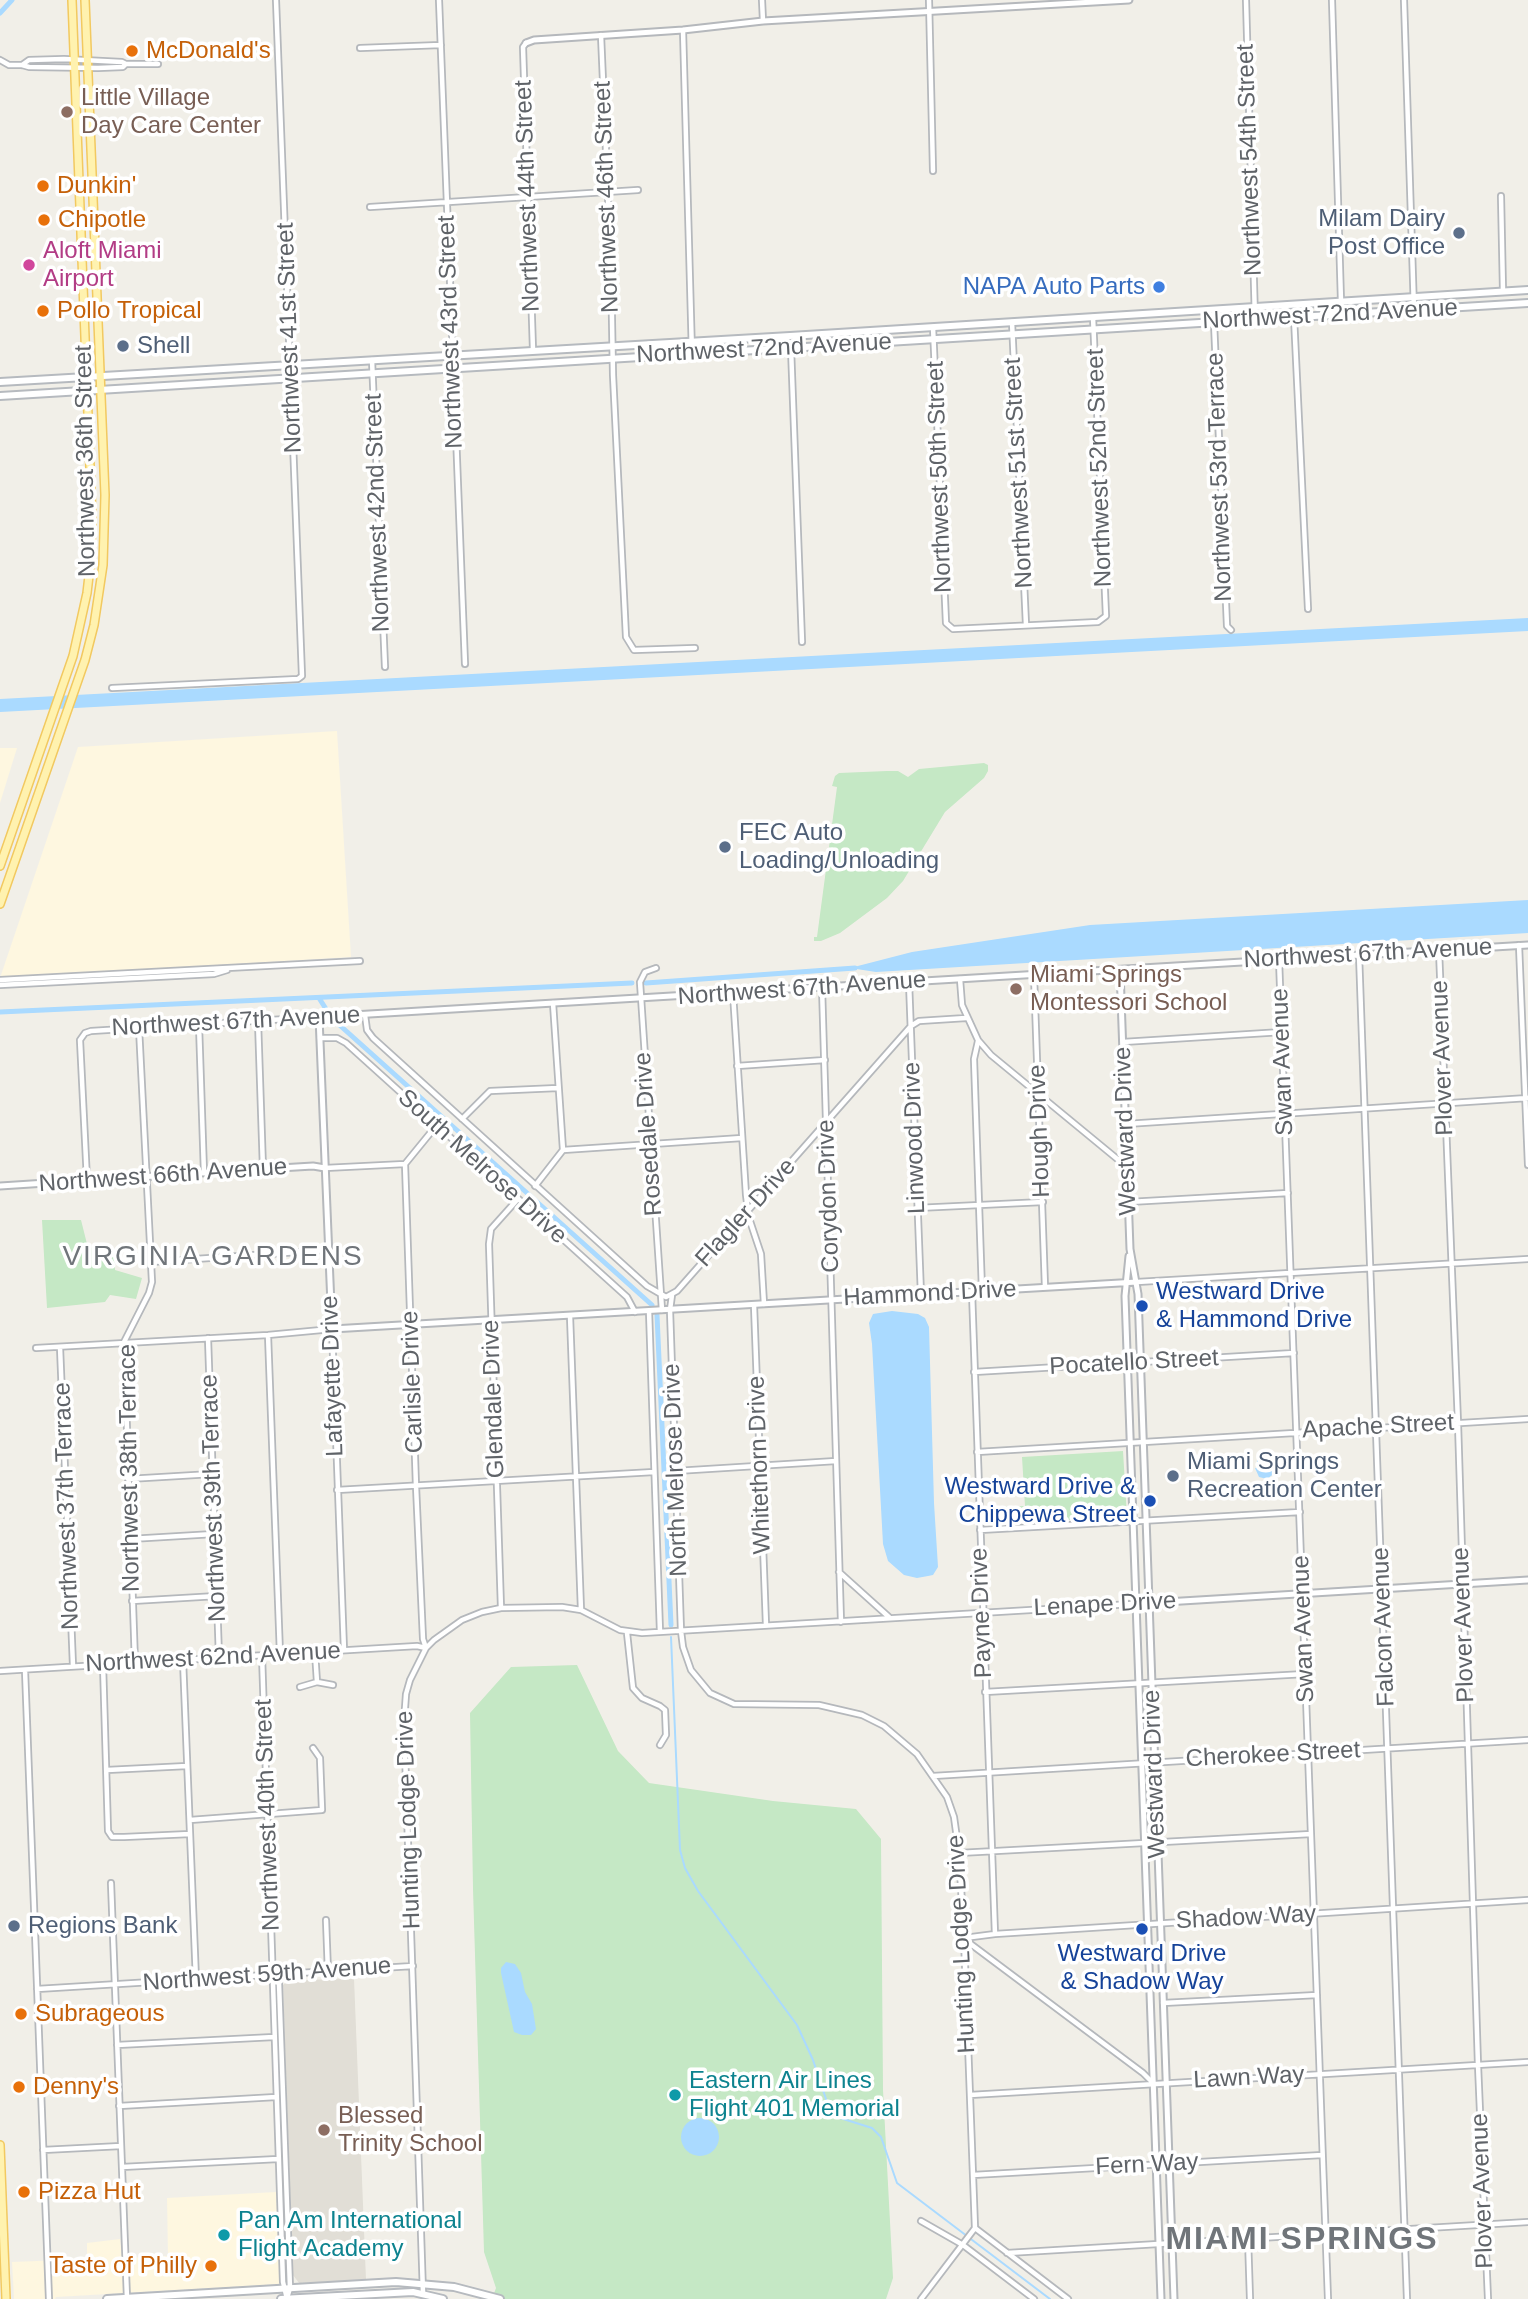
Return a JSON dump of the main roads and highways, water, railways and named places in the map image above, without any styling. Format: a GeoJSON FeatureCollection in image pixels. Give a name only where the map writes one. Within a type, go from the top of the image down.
{"type":"FeatureCollection","features":[{"type":"Feature","properties":{"kind":"main road","name":"Northwest 36th Street"},"geometry":{"type":"LineString","coordinates":[[0,866],[73,656],[90,567],[92,518],[72,0]]}},
{"type":"Feature","properties":{"kind":"main road","name":"Northwest 36th Street"},"geometry":{"type":"LineString","coordinates":[[0,904],[78,678],[94,625],[103,565],[105,495],[85,0]]}},
{"type":"Feature","properties":{"kind":"main road"},"geometry":{"type":"LineString","coordinates":[[78,143],[91,142]]}},
{"type":"Feature","properties":{"kind":"main road","name":"Northwest 72nd Avenue"},"geometry":{"type":"LineString","coordinates":[[0,382],[1528,290]]}},
{"type":"Feature","properties":{"kind":"main road","name":"Northwest 72nd Avenue"},"geometry":{"type":"LineString","coordinates":[[0,396],[1528,303]]}},
{"type":"Feature","properties":{"kind":"main road"},"geometry":{"type":"LineString","coordinates":[[825,346],[834,333]]}},
{"type":"Feature","properties":{"kind":"main road"},"geometry":{"type":"LineString","coordinates":[[533,350],[538,359],[544,362]]}},
{"type":"Feature","properties":{"kind":"main road"},"geometry":{"type":"LineString","coordinates":[[0,2145],[6,2299]]}},
{"type":"Feature","properties":{"kind":"main road"},"geometry":{"type":"LineString","coordinates":[[107,2299],[396,2282],[474,2291],[500,2299]]}},
{"type":"Feature","properties":{"kind":"main road"},"geometry":{"type":"LineString","coordinates":[[281,2299],[402,2292],[423,2293],[443,2299]]}},
{"type":"Feature","properties":{"kind":"water"},"geometry":{"type":"Polygon","coordinates":[[[1528,618],[1528,631],[0,712],[0,699],[1528,618]]]}},
{"type":"Feature","properties":{"kind":"water"},"geometry":{"type":"Polygon","coordinates":[[[1528,900],[1528,933],[876,972],[850,968],[912,952],[1090,925],[1528,900]]]}},
{"type":"Feature","properties":{"kind":"water"},"geometry":{"type":"Polygon","coordinates":[[[892,1311],[918,1314],[925,1318],[929,1327],[938,1567],[933,1575],[917,1578],[904,1575],[888,1561],[883,1544],[869,1323],[873,1314],[892,1311]]]}},
{"type":"Feature","properties":{"kind":"water"},"geometry":{"type":"Polygon","coordinates":[[[1275,1454],[1276,1465],[1269,1466],[1276,1467],[1276,1472],[1267,1479],[1259,1477],[1255,1468],[1265,1467],[1257,1466],[1257,1455],[1275,1454]]]}},
{"type":"Feature","properties":{"kind":"water"},"geometry":{"type":"Polygon","coordinates":[[[506,1962],[515,1964],[521,1973],[525,1992],[532,2004],[536,2029],[531,2035],[514,2032],[501,1973],[506,1962]]]}},
{"type":"Feature","properties":{"kind":"water"},"geometry":{"type":"Polygon","coordinates":[[[700,2118],[713,2124],[719,2137],[713,2150],[700,2156],[687,2150],[681,2137],[687,2124],[700,2118]]]}},
{"type":"Feature","properties":{"kind":"waterway"},"geometry":{"type":"LineString","coordinates":[[0,13],[12,0]]}},
{"type":"Feature","properties":{"kind":"waterway"},"geometry":{"type":"LineString","coordinates":[[646,983],[855,968]]}},
{"type":"Feature","properties":{"kind":"waterway"},"geometry":{"type":"LineString","coordinates":[[0,1012],[632,983]]}},
{"type":"Feature","properties":{"kind":"waterway"},"geometry":{"type":"LineString","coordinates":[[319,998],[326,1009]]}},
{"type":"Feature","properties":{"kind":"waterway"},"geometry":{"type":"LineString","coordinates":[[335,1021],[652,1305]]}},
{"type":"Feature","properties":{"kind":"waterway"},"geometry":{"type":"LineString","coordinates":[[657,1315],[671,1625]]}},
{"type":"Feature","properties":{"kind":"waterway"},"geometry":{"type":"LineString","coordinates":[[671,1637],[680,1850],[685,1868],[698,1891],[797,2025],[813,2060],[829,2108],[837,2117],[872,2128],[881,2137],[897,2183],[1050,2299]]}},
{"type":"Feature","properties":{"kind":"place","name":"McDonald's"},"geometry":{"type":"Point","coordinates":[132,51]}},
{"type":"Feature","properties":{"kind":"place","name":"Little Village Day Care Center"},"geometry":{"type":"Point","coordinates":[67,112]}},
{"type":"Feature","properties":{"kind":"place","name":"Dunkin'"},"geometry":{"type":"Point","coordinates":[43,186]}},
{"type":"Feature","properties":{"kind":"place","name":"Chipotle"},"geometry":{"type":"Point","coordinates":[44,220]}},
{"type":"Feature","properties":{"kind":"place","name":"Milam Dairy Post Office"},"geometry":{"type":"Point","coordinates":[1459,233]}},
{"type":"Feature","properties":{"kind":"place","name":"Aloft Miami Airport"},"geometry":{"type":"Point","coordinates":[29,265]}},
{"type":"Feature","properties":{"kind":"place","name":"NAPA Auto Parts"},"geometry":{"type":"Point","coordinates":[1159,287]}},
{"type":"Feature","properties":{"kind":"place","name":"Pollo Tropical"},"geometry":{"type":"Point","coordinates":[43,311]}},
{"type":"Feature","properties":{"kind":"place","name":"Shell"},"geometry":{"type":"Point","coordinates":[123,346]}},
{"type":"Feature","properties":{"kind":"place","name":"FEC Auto Loading/Unloading"},"geometry":{"type":"Point","coordinates":[725,847]}},
{"type":"Feature","properties":{"kind":"place","name":"Miami Springs Montessori School"},"geometry":{"type":"Point","coordinates":[1016,989]}},
{"type":"Feature","properties":{"kind":"place","name":"Westward Drive & Hammond Drive"},"geometry":{"type":"Point","coordinates":[1142,1306]}},
{"type":"Feature","properties":{"kind":"place","name":"Miami Springs Recreation Center"},"geometry":{"type":"Point","coordinates":[1173,1476]}},
{"type":"Feature","properties":{"kind":"place","name":"Westward Drive & Chippewa Street"},"geometry":{"type":"Point","coordinates":[1150,1501]}},
{"type":"Feature","properties":{"kind":"place","name":"Regions Bank"},"geometry":{"type":"Point","coordinates":[14,1926]}},
{"type":"Feature","properties":{"kind":"place","name":"Westward Drive & Shadow Way"},"geometry":{"type":"Point","coordinates":[1142,1929]}},
{"type":"Feature","properties":{"kind":"place","name":"Subrageous"},"geometry":{"type":"Point","coordinates":[21,2014]}},
{"type":"Feature","properties":{"kind":"place","name":"Denny's"},"geometry":{"type":"Point","coordinates":[19,2087]}},
{"type":"Feature","properties":{"kind":"place","name":"Eastern Air Lines Flight 401 Memorial"},"geometry":{"type":"Point","coordinates":[675,2095]}},
{"type":"Feature","properties":{"kind":"place","name":"Blessed Trinity School"},"geometry":{"type":"Point","coordinates":[324,2130]}},
{"type":"Feature","properties":{"kind":"place","name":"Pizza Hut"},"geometry":{"type":"Point","coordinates":[24,2192]}},
{"type":"Feature","properties":{"kind":"place","name":"Pan Am International Flight Academy"},"geometry":{"type":"Point","coordinates":[224,2235]}},
{"type":"Feature","properties":{"kind":"place","name":"Taste of Philly"},"geometry":{"type":"Point","coordinates":[211,2266]}},
{"type":"Feature","properties":{"kind":"district","name":"VIRGINIA GARDENS"},"geometry":{"type":"Point","coordinates":[213,1257]}},
{"type":"Feature","properties":{"kind":"district","name":"MIAMI SPRINGS"},"geometry":{"type":"Point","coordinates":[1302,2240]}}]}
